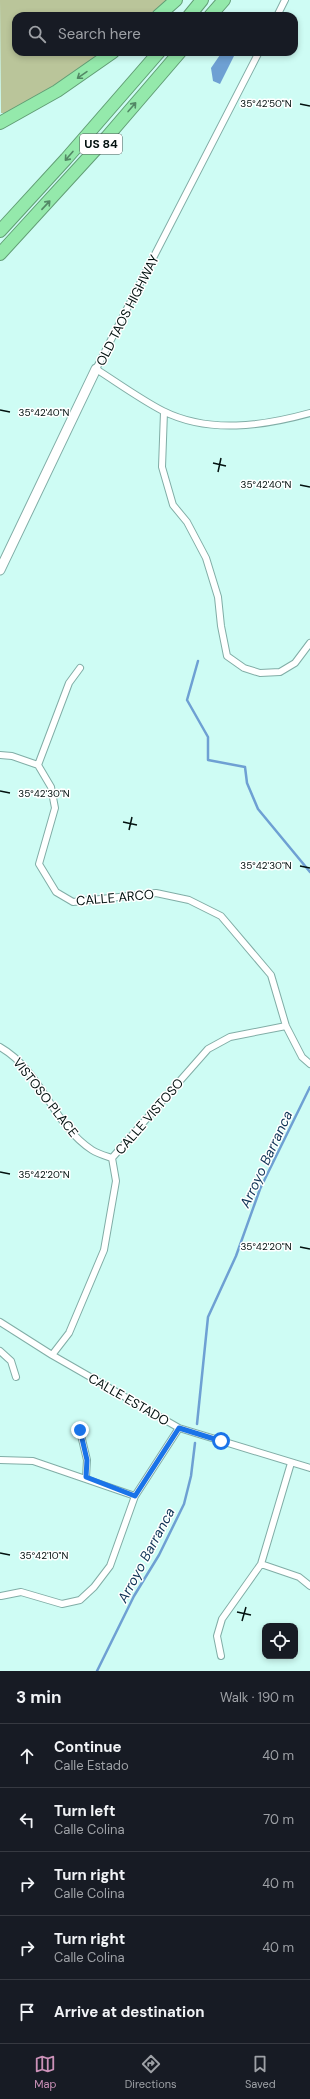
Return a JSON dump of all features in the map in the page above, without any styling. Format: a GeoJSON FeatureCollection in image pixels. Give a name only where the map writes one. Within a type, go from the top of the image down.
{"type":"FeatureCollection","features":[{"type":"Feature","properties":{"kind":"highway"},"geometry":{"type":"LineString","coordinates":[[162,12],[176,0]]}},
{"type":"Feature","properties":{"kind":"highway"},"geometry":{"type":"LineString","coordinates":[[192,12],[202,0]]}},
{"type":"Feature","properties":{"kind":"highway"},"geometry":{"type":"LineString","coordinates":[[214,12],[224,0]]}},
{"type":"Feature","properties":{"kind":"highway"},"geometry":{"type":"LineString","coordinates":[[0,123],[57,91],[107,56]]}},
{"type":"Feature","properties":{"kind":"highway","name":"US 84"},"geometry":{"type":"LineString","coordinates":[[0,231],[66,159],[156,56]]}},
{"type":"Feature","properties":{"kind":"highway","name":"US 84"},"geometry":{"type":"LineString","coordinates":[[0,254],[97,148],[177,56]]}},
{"type":"Feature","properties":{"kind":"street"},"geometry":{"type":"LineString","coordinates":[[279,12],[285,0]]}},
{"type":"Feature","properties":{"kind":"street","name":"OLD TAOS HIGHWAY"},"geometry":{"type":"LineString","coordinates":[[0,570],[96,369],[257,56]]}},
{"type":"Feature","properties":{"kind":"street"},"geometry":{"type":"LineString","coordinates":[[96,369],[164,412],[199,424],[236,426],[273,421],[310,413]]}},
{"type":"Feature","properties":{"kind":"street"},"geometry":{"type":"LineString","coordinates":[[164,412],[162,466],[173,505],[187,522],[206,558],[218,597],[221,626],[227,656],[244,668],[260,673],[280,672],[295,663],[310,643]]}},
{"type":"Feature","properties":{"kind":"street"},"geometry":{"type":"LineString","coordinates":[[0,755],[12,756],[38,765],[69,683],[80,668]]}},
{"type":"Feature","properties":{"kind":"street","name":"CALLE ARCO"},"geometry":{"type":"LineString","coordinates":[[38,765],[51,787],[55,808],[39,864],[56,892],[73,902],[156,893],[189,900],[222,916],[271,974],[286,1026],[302,1058],[310,1064]]}},
{"type":"Feature","properties":{"kind":"street","name":"CALLE VISTOSO"},"geometry":{"type":"LineString","coordinates":[[52,1355],[69,1333],[104,1250],[116,1181],[112,1158],[208,1048],[230,1037],[286,1026]]}},
{"type":"Feature","properties":{"kind":"street","name":"VISTOSO PLACE"},"geometry":{"type":"LineString","coordinates":[[0,1047],[14,1055],[31,1073],[71,1132],[93,1150],[112,1158]]}},
{"type":"Feature","properties":{"kind":"street","name":"CALLE ESTADO"},"geometry":{"type":"LineString","coordinates":[[0,1322],[52,1355],[179,1428],[310,1468]]}},
{"type":"Feature","properties":{"kind":"street"},"geometry":{"type":"LineString","coordinates":[[0,1351],[11,1361],[16,1377]]}},
{"type":"Feature","properties":{"kind":"street"},"geometry":{"type":"LineString","coordinates":[[1,1596],[21,1592],[62,1604],[80,1600],[94,1587],[110,1566],[135,1496],[179,1428]]}},
{"type":"Feature","properties":{"kind":"street"},"geometry":{"type":"LineString","coordinates":[[80,1430],[87,1460],[86,1477]]}},
{"type":"Feature","properties":{"kind":"street"},"geometry":{"type":"LineString","coordinates":[[0,1460],[33,1461],[86,1477],[135,1496]]}},
{"type":"Feature","properties":{"kind":"street"},"geometry":{"type":"LineString","coordinates":[[221,1656],[217,1636],[222,1619],[261,1564],[291,1463]]}},
{"type":"Feature","properties":{"kind":"street"},"geometry":{"type":"LineString","coordinates":[[261,1564],[300,1577],[310,1586]]}},
{"type":"Feature","properties":{"kind":"green space"},"geometry":{"type":"Polygon","coordinates":[[[0,0],[167,0],[154,12],[12,12],[12,56],[98,56],[35,98],[6,113],[1,113],[0,0]]]}},
{"type":"Feature","properties":{"kind":"water"},"geometry":{"type":"Polygon","coordinates":[[[219,56],[234,56],[220,84],[213,81],[211,68],[219,56]]]}},
{"type":"Feature","properties":{"kind":"waterway"},"geometry":{"type":"LineString","coordinates":[[198,661],[187,700],[208,737],[208,760],[245,767],[247,783],[258,809],[310,872]]}},
{"type":"Feature","properties":{"kind":"waterway","name":"Arroyo Barranca"},"geometry":{"type":"LineString","coordinates":[[197,1424],[208,1317],[236,1256],[260,1189],[310,1087]]}},
{"type":"Feature","properties":{"kind":"waterway","name":"Arroyo Barranca"},"geometry":{"type":"LineString","coordinates":[[97,1671],[134,1596],[159,1555],[184,1504],[191,1476],[195,1443]]}},
{"type":"Feature","properties":{"kind":"route"},"geometry":{"type":"LineString","coordinates":[[80,1430],[87,1460],[86,1477],[135,1496],[179,1428],[221,1441]]}}]}
